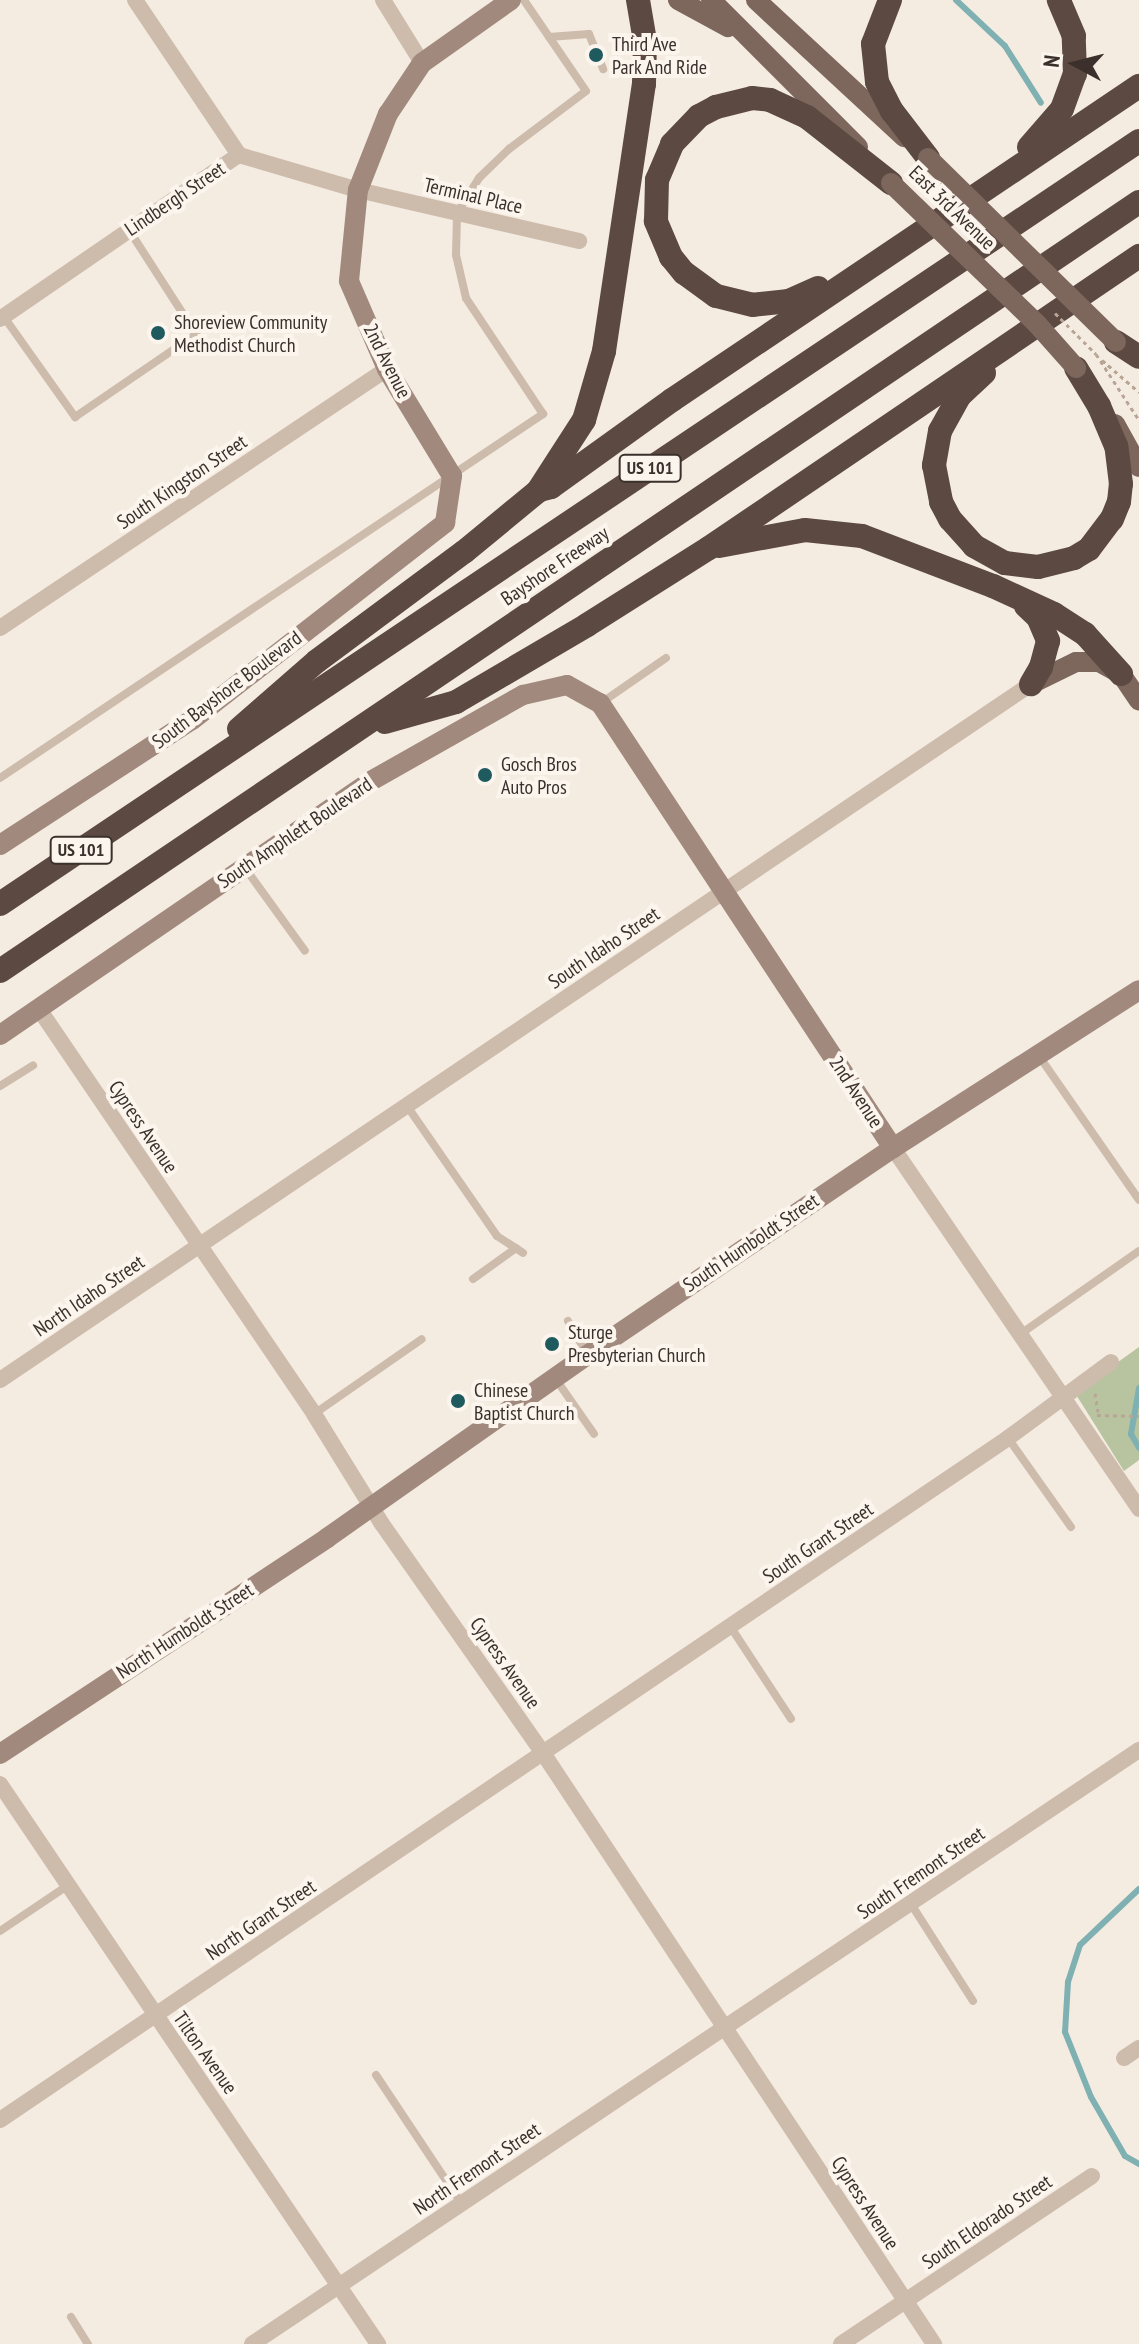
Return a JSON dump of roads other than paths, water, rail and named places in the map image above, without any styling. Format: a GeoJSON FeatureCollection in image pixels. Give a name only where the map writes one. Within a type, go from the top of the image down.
{"type":"FeatureCollection","features":[{"type":"Feature","properties":{"kind":"highway"},"geometry":{"type":"LineString","coordinates":[[162,796],[317,661],[464,552],[538,491],[584,420],[604,351],[644,84],[645,41],[638,0]]}},
{"type":"Feature","properties":{"kind":"highway"},"geometry":{"type":"LineString","coordinates":[[890,0],[873,44],[875,73],[892,111],[928,158]]}},
{"type":"Feature","properties":{"kind":"highway"},"geometry":{"type":"LineString","coordinates":[[891,183],[822,128],[789,107],[770,100],[733,101],[699,116],[672,144],[657,180],[656,221],[671,257],[684,273],[716,296],[753,305],[771,305],[807,294],[920,234],[1021,154],[1062,109],[1075,74],[1077,55],[1071,26],[1059,0]]}},
{"type":"Feature","properties":{"kind":"highway"},"geometry":{"type":"LineString","coordinates":[[538,491],[551,487],[672,400],[1139,86]]}},
{"type":"Feature","properties":{"kind":"highway","name":"Bayshore Freeway"},"geometry":{"type":"LineString","coordinates":[[0,904],[1139,141]]}},
{"type":"Feature","properties":{"kind":"highway","name":"Bayshore Freeway"},"geometry":{"type":"LineString","coordinates":[[0,971],[364,729],[556,593],[1139,202]]}},
{"type":"Feature","properties":{"kind":"highway"},"geometry":{"type":"LineString","coordinates":[[364,729],[456,702],[587,625],[709,548],[1139,256]]}},
{"type":"Feature","properties":{"kind":"highway"},"geometry":{"type":"LineString","coordinates":[[1076,368],[1099,406],[1116,446],[1121,484],[1112,519],[1089,549],[1074,558],[1038,567],[1005,563],[981,551],[961,534],[941,502],[934,465],[940,431],[960,395],[977,379],[1077,297],[1139,263]]}},
{"type":"Feature","properties":{"kind":"highway"},"geometry":{"type":"LineString","coordinates":[[1116,342],[1139,357]]}},
{"type":"Feature","properties":{"kind":"highway"},"geometry":{"type":"LineString","coordinates":[[709,548],[786,532],[842,532],[881,543],[904,555],[993,586],[1069,623],[1101,650],[1121,674]]}},
{"type":"Feature","properties":{"kind":"highway"},"geometry":{"type":"LineString","coordinates":[[993,586],[1028,607],[1045,628],[1048,641],[1046,654],[1031,684]]}},
{"type":"Feature","properties":{"kind":"main road"},"geometry":{"type":"LineString","coordinates":[[678,0],[752,41]]}},
{"type":"Feature","properties":{"kind":"main road","name":"East 3rd Avenue"},"geometry":{"type":"LineString","coordinates":[[711,0],[818,104],[891,183],[1037,324],[1101,401],[1139,467]]}},
{"type":"Feature","properties":{"kind":"main road","name":"East 3rd Avenue"},"geometry":{"type":"LineString","coordinates":[[756,0],[863,102],[928,158],[1139,364]]}},
{"type":"Feature","properties":{"kind":"main road"},"geometry":{"type":"LineString","coordinates":[[1031,684],[1063,667],[1088,661],[1112,667],[1121,674],[1139,701]]}},
{"type":"Feature","properties":{"kind":"street"},"geometry":{"type":"LineString","coordinates":[[135,0],[239,155]]}},
{"type":"Feature","properties":{"kind":"street"},"geometry":{"type":"LineString","coordinates":[[383,0],[422,63]]}},
{"type":"Feature","properties":{"kind":"street"},"geometry":{"type":"LineString","coordinates":[[358,190],[388,114],[422,63],[511,0]]}},
{"type":"Feature","properties":{"kind":"street","name":"Lindbergh Street"},"geometry":{"type":"LineString","coordinates":[[2,318],[239,155],[358,190]]}},
{"type":"Feature","properties":{"kind":"street","name":"Terminal Place"},"geometry":{"type":"LineString","coordinates":[[358,190],[579,241]]}},
{"type":"Feature","properties":{"kind":"street","name":"2nd Avenue"},"geometry":{"type":"LineString","coordinates":[[358,190],[349,281],[387,369],[452,476]]}},
{"type":"Feature","properties":{"kind":"street","name":"South Kingston Street"},"geometry":{"type":"LineString","coordinates":[[0,628],[387,369]]}},
{"type":"Feature","properties":{"kind":"street","name":"South Bayshore Boulevard"},"geometry":{"type":"LineString","coordinates":[[0,845],[192,720],[445,523],[452,476]]}},
{"type":"Feature","properties":{"kind":"street","name":"South Idaho Street"},"geometry":{"type":"LineString","coordinates":[[199,1246],[1031,684]]}},
{"type":"Feature","properties":{"kind":"street","name":"2nd Avenue"},"geometry":{"type":"LineString","coordinates":[[567,685],[600,703],[893,1148],[1139,1509]]}},
{"type":"Feature","properties":{"kind":"street","name":"South Amphlett Boulevard"},"geometry":{"type":"LineString","coordinates":[[0,1035],[369,782],[523,695],[567,685]]}},
{"type":"Feature","properties":{"kind":"street","name":"South Humboldt Street"},"geometry":{"type":"LineString","coordinates":[[370,1507],[588,1354],[893,1148],[1139,990]]}},
{"type":"Feature","properties":{"kind":"street","name":"Cypress Avenue"},"geometry":{"type":"LineString","coordinates":[[39,1009],[314,1414],[370,1507],[543,1753],[934,2344]]}},
{"type":"Feature","properties":{"kind":"street","name":"North Idaho Street"},"geometry":{"type":"LineString","coordinates":[[0,1380],[199,1246]]}},
{"type":"Feature","properties":{"kind":"street","name":"South Grant Street"},"geometry":{"type":"LineString","coordinates":[[543,1753],[1064,1400],[1111,1362]]}},
{"type":"Feature","properties":{"kind":"street","name":"North Humboldt Street"},"geometry":{"type":"LineString","coordinates":[[0,1754],[370,1507]]}},
{"type":"Feature","properties":{"kind":"street","name":"South Fremont Street"},"geometry":{"type":"LineString","coordinates":[[726,2029],[1139,1750]]}},
{"type":"Feature","properties":{"kind":"street","name":"North Grant Street"},"geometry":{"type":"LineString","coordinates":[[0,2120],[543,1753]]}},
{"type":"Feature","properties":{"kind":"street","name":"Tilton Avenue"},"geometry":{"type":"LineString","coordinates":[[0,1784],[155,2017],[341,2284],[378,2344]]}},
{"type":"Feature","properties":{"kind":"street","name":"North Fremont Street"},"geometry":{"type":"LineString","coordinates":[[252,2344],[726,2029]]}},
{"type":"Feature","properties":{"kind":"street"},"geometry":{"type":"LineString","coordinates":[[1124,2058],[1139,2048]]}},
{"type":"Feature","properties":{"kind":"street","name":"South Eldorado Street"},"geometry":{"type":"LineString","coordinates":[[841,2344],[1092,2176]]}},
{"type":"Feature","properties":{"kind":"lane"},"geometry":{"type":"LineString","coordinates":[[0,778],[543,414],[466,298],[456,255],[457,213],[479,178],[509,149],[586,91],[524,0]]}},
{"type":"Feature","properties":{"kind":"lane"},"geometry":{"type":"LineString","coordinates":[[549,37],[589,34],[603,69]]}},
{"type":"Feature","properties":{"kind":"lane"},"geometry":{"type":"LineString","coordinates":[[2,318],[75,417],[196,334],[129,230]]}},
{"type":"Feature","properties":{"kind":"lane"},"geometry":{"type":"LineString","coordinates":[[600,703],[666,658]]}},
{"type":"Feature","properties":{"kind":"lane"},"geometry":{"type":"LineString","coordinates":[[245,867],[305,951]]}},
{"type":"Feature","properties":{"kind":"lane"},"geometry":{"type":"LineString","coordinates":[[1039,1055],[1139,1200]]}},
{"type":"Feature","properties":{"kind":"lane"},"geometry":{"type":"LineString","coordinates":[[0,1086],[33,1065]]}},
{"type":"Feature","properties":{"kind":"lane"},"geometry":{"type":"LineString","coordinates":[[407,1106],[497,1236],[519,1251],[473,1279]]}},
{"type":"Feature","properties":{"kind":"lane"},"geometry":{"type":"LineString","coordinates":[[1019,1335],[1139,1251]]}},
{"type":"Feature","properties":{"kind":"lane"},"geometry":{"type":"LineString","coordinates":[[568,1321],[588,1354]]}},
{"type":"Feature","properties":{"kind":"lane"},"geometry":{"type":"LineString","coordinates":[[314,1414],[422,1339]]}},
{"type":"Feature","properties":{"kind":"lane"},"geometry":{"type":"LineString","coordinates":[[555,1377],[594,1434]]}},
{"type":"Feature","properties":{"kind":"lane"},"geometry":{"type":"LineString","coordinates":[[1008,1438],[1071,1527]]}},
{"type":"Feature","properties":{"kind":"lane"},"geometry":{"type":"LineString","coordinates":[[730,1626],[791,1719]]}},
{"type":"Feature","properties":{"kind":"lane"},"geometry":{"type":"LineString","coordinates":[[0,1931],[67,1886]]}},
{"type":"Feature","properties":{"kind":"lane"},"geometry":{"type":"LineString","coordinates":[[911,1904],[973,2001]]}},
{"type":"Feature","properties":{"kind":"lane"},"geometry":{"type":"LineString","coordinates":[[376,2075],[461,2203]]}},
{"type":"Feature","properties":{"kind":"lane"},"geometry":{"type":"LineString","coordinates":[[71,2317],[88,2344]]}},
{"type":"Feature","properties":{"kind":"waterway"},"geometry":{"type":"LineString","coordinates":[[956,0],[1005,46],[1041,103]]}},
{"type":"Feature","properties":{"kind":"waterway"},"geometry":{"type":"LineString","coordinates":[[1139,1388],[1131,1434],[1139,1448]]}},
{"type":"Feature","properties":{"kind":"waterway"},"geometry":{"type":"LineString","coordinates":[[1139,1889],[1080,1945],[1068,1982],[1065,2032],[1091,2097],[1125,2156],[1139,2164]]}},
{"type":"Feature","properties":{"kind":"place","name":"Third Ave Park And Ride"},"geometry":{"type":"Point","coordinates":[596,55]}},
{"type":"Feature","properties":{"kind":"place","name":"Shoreview Community Methodist Church"},"geometry":{"type":"Point","coordinates":[158,333]}},
{"type":"Feature","properties":{"kind":"place","name":"Gosch Bros Auto Pros"},"geometry":{"type":"Point","coordinates":[485,775]}},
{"type":"Feature","properties":{"kind":"place","name":"Sturge Presbyterian Church"},"geometry":{"type":"Point","coordinates":[552,1344]}},
{"type":"Feature","properties":{"kind":"place","name":"Chinese Baptist Church"},"geometry":{"type":"Point","coordinates":[458,1401]}}]}
